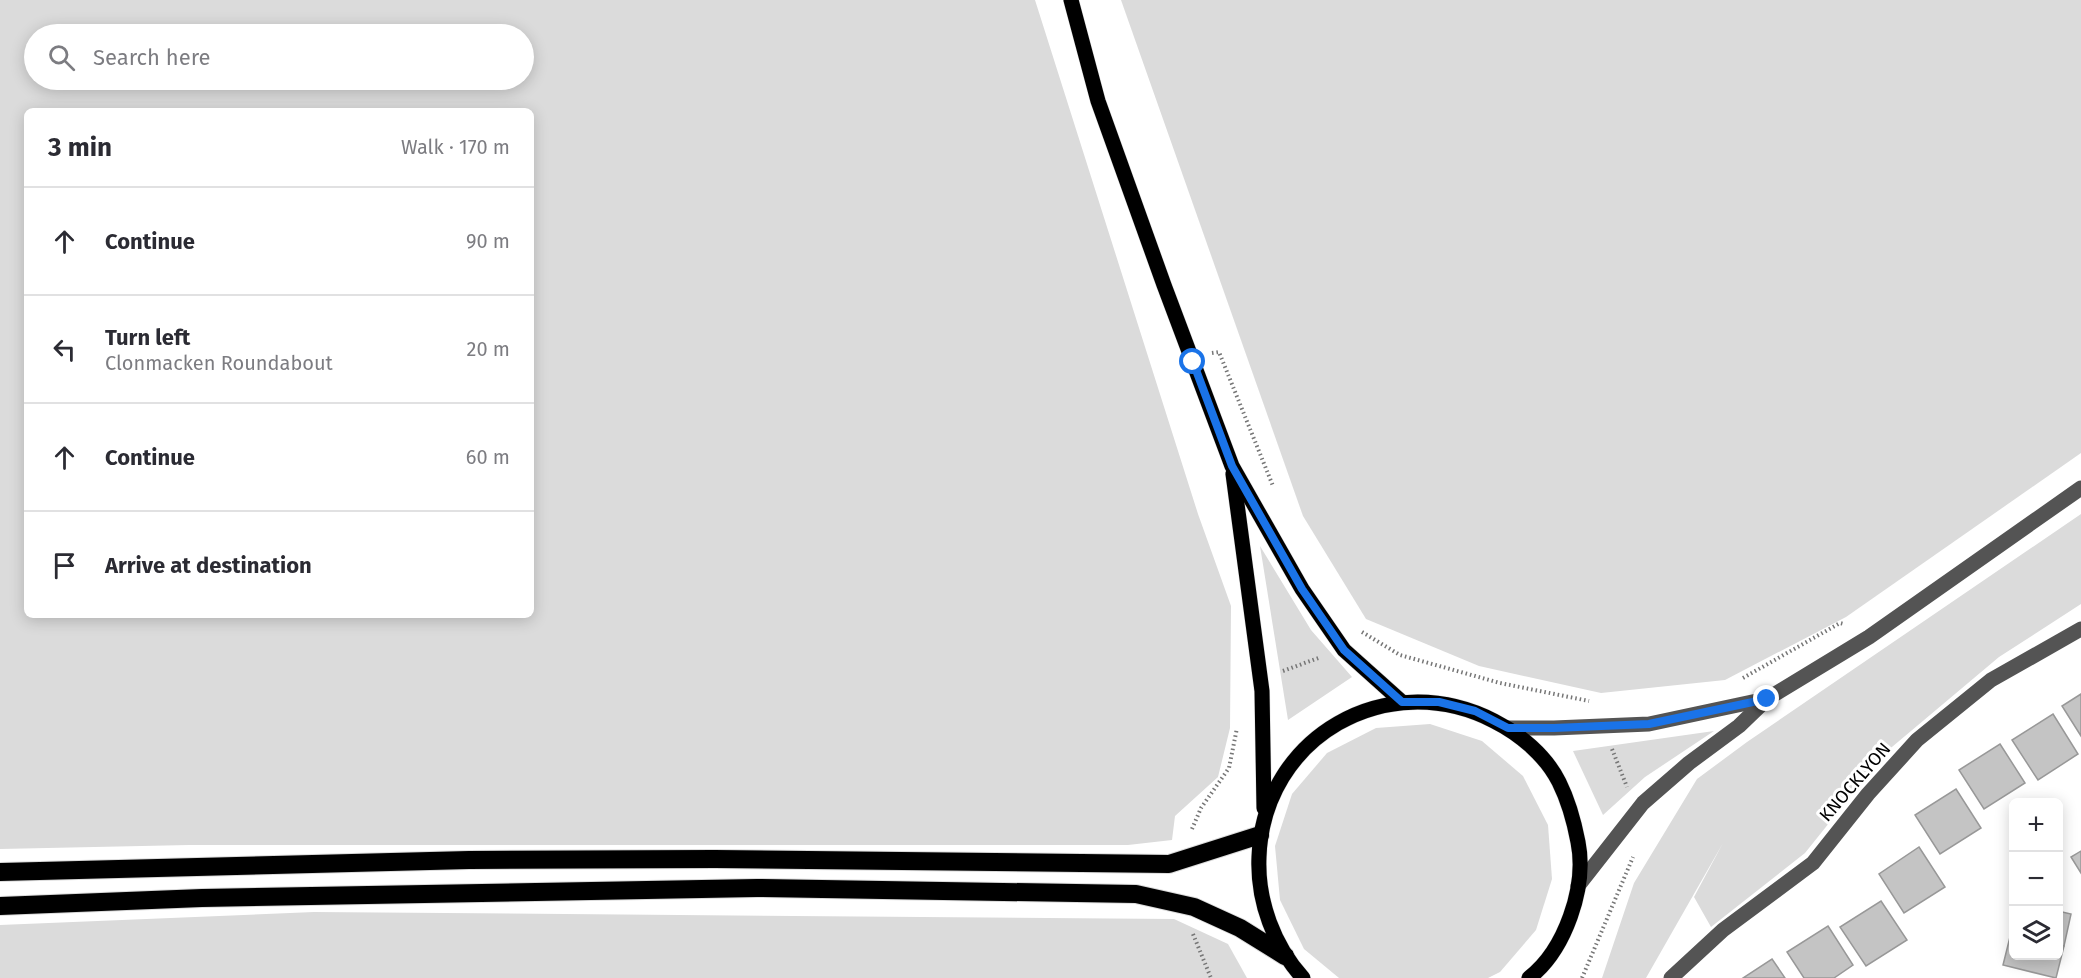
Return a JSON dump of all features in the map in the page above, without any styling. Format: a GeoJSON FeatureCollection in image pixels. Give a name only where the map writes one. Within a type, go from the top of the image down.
{"type":"FeatureCollection","features":[{"type":"Feature","properties":{"kind":"highway"},"geometry":{"type":"LineString","coordinates":[[0,872],[481,860],[727,859],[1169,864],[1260,835]]}},
{"type":"Feature","properties":{"kind":"highway"},"geometry":{"type":"LineString","coordinates":[[0,906],[214,898],[757,888],[1136,894],[1194,907],[1240,928],[1285,956]]}},
{"type":"Feature","properties":{"kind":"main road"},"geometry":{"type":"LineString","coordinates":[[1071,0],[1098,101],[1232,466],[1302,589],[1344,650],[1402,702]]}},
{"type":"Feature","properties":{"kind":"main road"},"geometry":{"type":"LineString","coordinates":[[1232,466],[1262,691],[1264,814],[1260,835],[1258,875],[1266,914],[1285,956],[1302,978]]}},
{"type":"Feature","properties":{"kind":"main road"},"geometry":{"type":"LineString","coordinates":[[1264,814],[1280,780],[1302,750],[1331,726],[1365,710],[1402,702],[1439,702],[1475,711],[1508,728],[1536,751],[1558,780],[1573,814],[1580,850],[1578,886],[1570,918],[1556,947],[1534,976]]}},
{"type":"Feature","properties":{"kind":"street"},"geometry":{"type":"LineString","coordinates":[[1578,886],[1643,803],[1689,763],[1739,726],[1767,699],[1878,631],[2081,488]]}},
{"type":"Feature","properties":{"kind":"street","name":"KNOCKLYON"},"geometry":{"type":"LineString","coordinates":[[1671,978],[1724,930],[1813,863],[1868,794],[1917,741],[1990,680],[2081,629]]}},
{"type":"Feature","properties":{"kind":"street"},"geometry":{"type":"LineString","coordinates":[[1508,728],[1649,724],[1767,699]]}},
{"type":"Feature","properties":{"kind":"path"},"geometry":{"type":"LineString","coordinates":[[1191,356],[1219,352],[1277,496]]}},
{"type":"Feature","properties":{"kind":"path"},"geometry":{"type":"LineString","coordinates":[[1734,683],[1840,623],[1878,631]]}},
{"type":"Feature","properties":{"kind":"path"},"geometry":{"type":"LineString","coordinates":[[1372,638],[1400,655],[1500,683],[1589,701]]}},
{"type":"Feature","properties":{"kind":"path"},"geometry":{"type":"LineString","coordinates":[[1280,673],[1331,653]]}},
{"type":"Feature","properties":{"kind":"path"},"geometry":{"type":"LineString","coordinates":[[1188,838],[1201,808],[1229,768],[1237,727]]}},
{"type":"Feature","properties":{"kind":"path"},"geometry":{"type":"LineString","coordinates":[[1611,746],[1629,791]]}},
{"type":"Feature","properties":{"kind":"path"},"geometry":{"type":"LineString","coordinates":[[1582,978],[1634,855]]}},
{"type":"Feature","properties":{"kind":"path"},"geometry":{"type":"LineString","coordinates":[[1191,927],[1211,978]]}},
{"type":"Feature","properties":{"kind":"shaded area"},"geometry":{"type":"Polygon","coordinates":[[[0,0],[1035,0],[1198,514],[1231,606],[1230,728],[1218,777],[1175,816],[1172,840],[1128,845],[189,845],[0,849],[0,0]]]}},
{"type":"Feature","properties":{"kind":"shaded area"},"geometry":{"type":"Polygon","coordinates":[[[1121,0],[2081,0],[2081,453],[1846,617],[1725,680],[1601,693],[1479,666],[1366,619],[1303,516],[1121,0]]]}},
{"type":"Feature","properties":{"kind":"shaded area"},"geometry":{"type":"Polygon","coordinates":[[[2081,514],[2081,604],[1999,657],[1886,752],[1805,853],[1711,927],[1694,897],[1723,843],[1646,978],[1602,978],[1634,883],[1697,779],[1747,742],[2081,514]]]}},
{"type":"Feature","properties":{"kind":"shaded area"},"geometry":{"type":"Polygon","coordinates":[[[1260,546],[1311,630],[1352,677],[1288,720],[1260,546]]]}},
{"type":"Feature","properties":{"kind":"shaded area"},"geometry":{"type":"Polygon","coordinates":[[[1430,724],[1482,741],[1523,776],[1548,825],[1552,879],[1536,930],[1500,972],[1488,978],[1339,978],[1304,949],[1280,900],[1275,846],[1292,794],[1327,753],[1376,728],[1430,724]]]}},
{"type":"Feature","properties":{"kind":"shaded area"},"geometry":{"type":"Polygon","coordinates":[[[1714,731],[1645,777],[1603,815],[1573,751],[1714,731]]]}},
{"type":"Feature","properties":{"kind":"shaded area"},"geometry":{"type":"Polygon","coordinates":[[[314,912],[1174,919],[1228,944],[1247,978],[0,978],[0,925],[314,912]]]}},
{"type":"Feature","properties":{"kind":"building"},"geometry":{"type":"Polygon","coordinates":[[[2081,694],[2081,736],[2062,706],[2081,694]]]}},
{"type":"Feature","properties":{"kind":"building"},"geometry":{"type":"Polygon","coordinates":[[[2053,714],[2078,754],[2038,780],[2012,740],[2053,714]]]}},
{"type":"Feature","properties":{"kind":"building"},"geometry":{"type":"Polygon","coordinates":[[[2000,744],[2025,783],[1984,809],[1959,770],[2000,744]]]}},
{"type":"Feature","properties":{"kind":"building"},"geometry":{"type":"Polygon","coordinates":[[[1956,789],[1981,828],[1940,854],[1915,815],[1956,789]]]}},
{"type":"Feature","properties":{"kind":"building"},"geometry":{"type":"Polygon","coordinates":[[[1919,847],[1945,887],[1904,913],[1879,874],[1919,847]]]}},
{"type":"Feature","properties":{"kind":"building"},"geometry":{"type":"Polygon","coordinates":[[[2081,851],[2081,873],[2071,857],[2081,851]]]}},
{"type":"Feature","properties":{"kind":"building"},"geometry":{"type":"Polygon","coordinates":[[[1881,901],[1907,940],[1866,966],[1840,927],[1881,901]]]}},
{"type":"Feature","properties":{"kind":"building"},"geometry":{"type":"Polygon","coordinates":[[[2063,912],[2071,914],[2063,946],[2063,912]]]}},
{"type":"Feature","properties":{"kind":"building"},"geometry":{"type":"Polygon","coordinates":[[[1828,926],[1853,965],[1834,978],[1804,978],[1787,952],[1828,926]]]}},
{"type":"Feature","properties":{"kind":"building"},"geometry":{"type":"Polygon","coordinates":[[[2009,941],[2009,960],[2060,960],[2056,978],[2003,965],[2009,941]]]}},
{"type":"Feature","properties":{"kind":"building"},"geometry":{"type":"Polygon","coordinates":[[[1772,959],[1785,978],[1743,978],[1772,959]]]}},
{"type":"Feature","properties":{"kind":"route"},"geometry":{"type":"LineString","coordinates":[[1193,362],[1232,466],[1302,589],[1344,650],[1402,702],[1439,702],[1475,711],[1508,728],[1554,728],[1649,724],[1767,699]]}}]}
